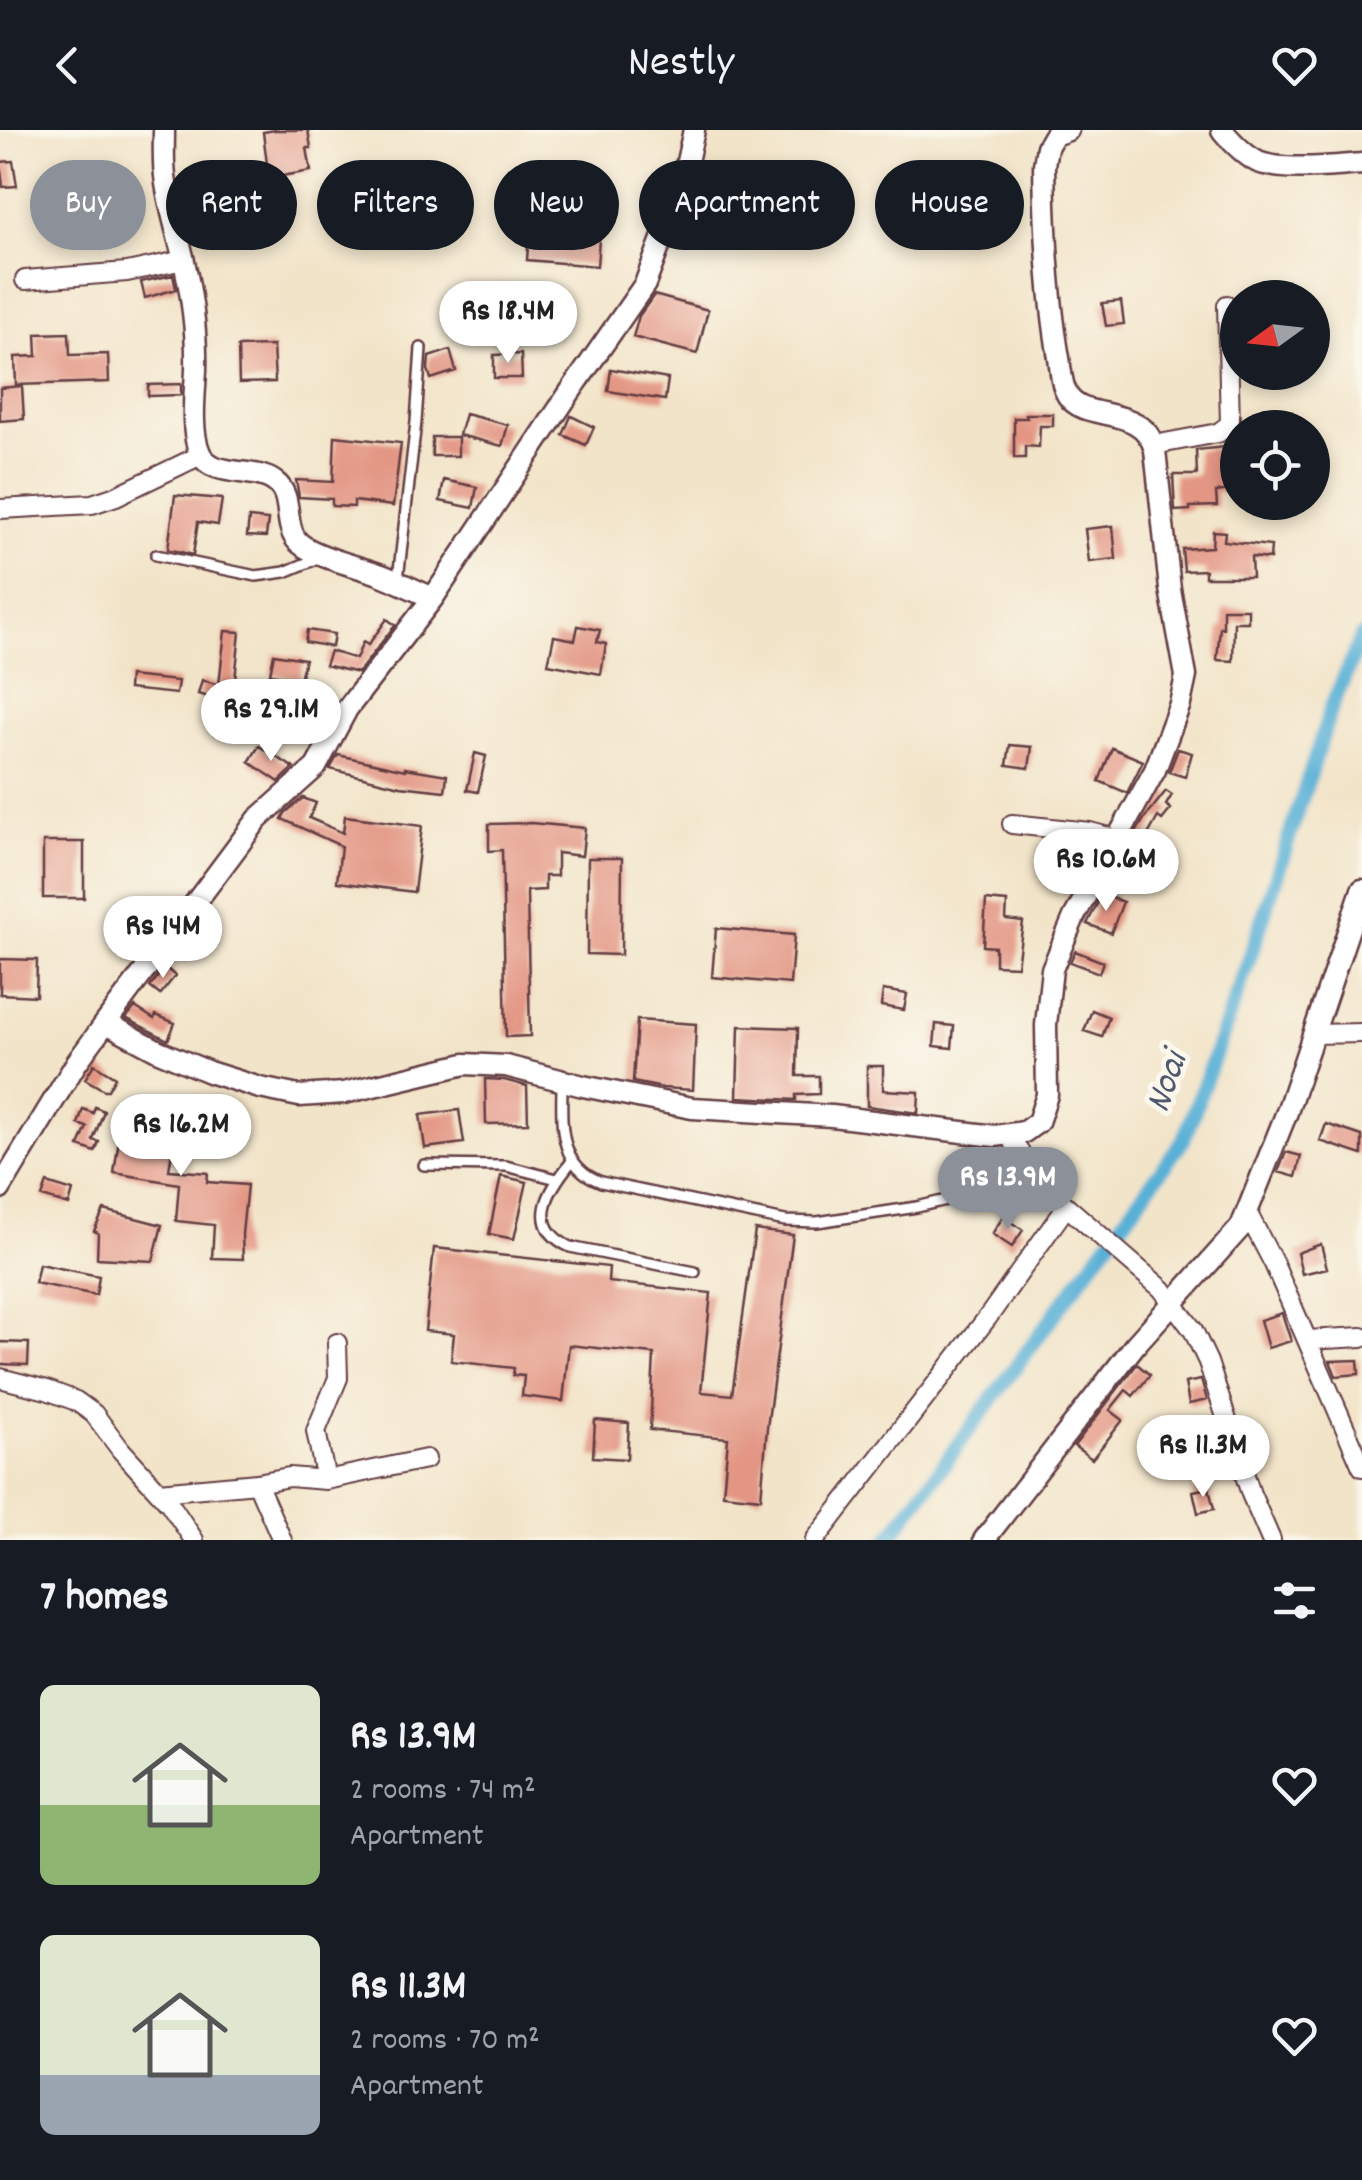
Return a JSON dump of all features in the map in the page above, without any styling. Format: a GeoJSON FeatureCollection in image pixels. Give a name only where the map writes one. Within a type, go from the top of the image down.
{"type":"FeatureCollection","features":[{"type":"Feature","properties":{"kind":"street"},"geometry":{"type":"LineString","coordinates":[[164,130],[164,174],[197,333],[194,420],[200,455],[219,468],[254,473],[277,482],[286,497],[293,536],[303,546],[433,598]]}},
{"type":"Feature","properties":{"kind":"street"},"geometry":{"type":"LineString","coordinates":[[0,1189],[104,1025],[258,819],[316,766],[347,709],[433,598],[646,284],[681,189],[694,130]]}},
{"type":"Feature","properties":{"kind":"street"},"geometry":{"type":"LineString","coordinates":[[104,1025],[210,1072],[299,1096],[344,1093],[465,1064],[506,1066],[692,1108],[832,1116],[995,1136],[1024,1132],[1038,1122],[1047,1095],[1046,1024],[1052,969],[1074,917],[1155,770],[1180,704],[1186,676],[1170,589],[1154,445],[1134,422],[1078,405],[1067,395],[1062,382],[1052,322],[1044,176],[1047,148],[1055,132]]}},
{"type":"Feature","properties":{"kind":"street"},"geometry":{"type":"LineString","coordinates":[[1230,133],[1259,162],[1292,167],[1362,164]]}},
{"type":"Feature","properties":{"kind":"street"},"geometry":{"type":"LineString","coordinates":[[25,280],[127,272],[184,260]]}},
{"type":"Feature","properties":{"kind":"street"},"geometry":{"type":"LineString","coordinates":[[1154,445],[1218,433],[1230,424],[1229,390]]}},
{"type":"Feature","properties":{"kind":"street"},"geometry":{"type":"LineString","coordinates":[[0,509],[92,504],[200,455]]}},
{"type":"Feature","properties":{"kind":"street"},"geometry":{"type":"LineString","coordinates":[[1012,824],[1090,832],[1116,839]]}},
{"type":"Feature","properties":{"kind":"street"},"geometry":{"type":"LineString","coordinates":[[984,1540],[1135,1345],[1168,1295],[1241,1227],[1287,1112],[1362,890]]}},
{"type":"Feature","properties":{"kind":"street"},"geometry":{"type":"LineString","coordinates":[[1314,1034],[1362,1034]]}},
{"type":"Feature","properties":{"kind":"street"},"geometry":{"type":"LineString","coordinates":[[1009,1134],[1035,1179],[1168,1295],[1193,1330],[1271,1540]]}},
{"type":"Feature","properties":{"kind":"street"},"geometry":{"type":"LineString","coordinates":[[816,1540],[988,1316],[1066,1207]]}},
{"type":"Feature","properties":{"kind":"street"},"geometry":{"type":"LineString","coordinates":[[1247,1212],[1274,1264],[1362,1467]]}},
{"type":"Feature","properties":{"kind":"street"},"geometry":{"type":"LineString","coordinates":[[1307,1340],[1362,1337]]}},
{"type":"Feature","properties":{"kind":"street"},"geometry":{"type":"LineString","coordinates":[[326,1480],[316,1431],[338,1378],[337,1344]]}},
{"type":"Feature","properties":{"kind":"street"},"geometry":{"type":"LineString","coordinates":[[0,1378],[48,1390],[76,1401],[94,1414],[120,1450],[170,1504],[194,1540]]}},
{"type":"Feature","properties":{"kind":"street"},"geometry":{"type":"LineString","coordinates":[[159,1492],[289,1477],[326,1480],[426,1459]]}},
{"type":"Feature","properties":{"kind":"street"},"geometry":{"type":"LineString","coordinates":[[258,1483],[282,1540]]}},
{"type":"Feature","properties":{"kind":"lane"},"geometry":{"type":"LineString","coordinates":[[398,582],[422,348]]}},
{"type":"Feature","properties":{"kind":"lane"},"geometry":{"type":"LineString","coordinates":[[156,554],[256,576],[285,572],[324,556]]}},
{"type":"Feature","properties":{"kind":"lane"},"geometry":{"type":"LineString","coordinates":[[562,1080],[562,1123],[572,1161],[580,1172],[600,1182],[800,1221],[917,1207],[1035,1179]]}},
{"type":"Feature","properties":{"kind":"lane"},"geometry":{"type":"LineString","coordinates":[[572,1161],[557,1179],[546,1204],[544,1222],[557,1241],[570,1248],[695,1272]]}},
{"type":"Feature","properties":{"kind":"lane"},"geometry":{"type":"LineString","coordinates":[[424,1165],[506,1166],[557,1179]]}},
{"type":"Feature","properties":{"kind":"building"},"geometry":{"type":"Polygon","coordinates":[[[308,130],[311,171],[297,173],[297,160],[266,160],[263,132],[308,130]]]}},
{"type":"Feature","properties":{"kind":"building"},"geometry":{"type":"Polygon","coordinates":[[[13,161],[17,186],[3,187],[0,162],[13,161]]]}},
{"type":"Feature","properties":{"kind":"building"},"geometry":{"type":"Polygon","coordinates":[[[528,250],[598,250],[597,266],[527,260],[528,250]]]}},
{"type":"Feature","properties":{"kind":"building"},"geometry":{"type":"Polygon","coordinates":[[[173,275],[176,289],[145,298],[141,282],[173,275]]]}},
{"type":"Feature","properties":{"kind":"building"},"geometry":{"type":"Polygon","coordinates":[[[654,295],[708,310],[697,354],[633,337],[639,316],[654,295]]]}},
{"type":"Feature","properties":{"kind":"building"},"geometry":{"type":"Polygon","coordinates":[[[1121,301],[1124,324],[1106,326],[1102,303],[1121,301]]]}},
{"type":"Feature","properties":{"kind":"building"},"geometry":{"type":"Polygon","coordinates":[[[69,333],[70,355],[108,354],[109,382],[16,385],[15,357],[37,356],[36,334],[69,333]]]}},
{"type":"Feature","properties":{"kind":"building"},"geometry":{"type":"Polygon","coordinates":[[[273,346],[275,382],[239,383],[238,347],[273,346]]]}},
{"type":"Feature","properties":{"kind":"building"},"geometry":{"type":"Polygon","coordinates":[[[450,350],[456,371],[431,379],[429,357],[450,350]]]}},
{"type":"Feature","properties":{"kind":"building"},"geometry":{"type":"Polygon","coordinates":[[[521,354],[522,378],[494,378],[494,355],[521,354]]]}},
{"type":"Feature","properties":{"kind":"building"},"geometry":{"type":"Polygon","coordinates":[[[611,369],[668,379],[665,400],[608,391],[611,369]]]}},
{"type":"Feature","properties":{"kind":"building"},"geometry":{"type":"Polygon","coordinates":[[[181,384],[181,395],[148,396],[148,385],[181,384]]]}},
{"type":"Feature","properties":{"kind":"building"},"geometry":{"type":"Polygon","coordinates":[[[22,386],[24,419],[0,421],[0,388],[22,386]]]}},
{"type":"Feature","properties":{"kind":"building"},"geometry":{"type":"Polygon","coordinates":[[[465,414],[508,425],[502,446],[459,435],[465,414]]]}},
{"type":"Feature","properties":{"kind":"building"},"geometry":{"type":"Polygon","coordinates":[[[1026,414],[1053,414],[1053,426],[1040,426],[1039,447],[1025,446],[1025,458],[1014,458],[1014,418],[1027,418],[1026,414]]]}},
{"type":"Feature","properties":{"kind":"building"},"geometry":{"type":"Polygon","coordinates":[[[571,416],[594,427],[586,445],[563,435],[571,416]]]}},
{"type":"Feature","properties":{"kind":"building"},"geometry":{"type":"Polygon","coordinates":[[[335,436],[401,443],[393,506],[354,501],[354,507],[332,506],[332,499],[299,497],[296,480],[333,482],[335,436]]]}},
{"type":"Feature","properties":{"kind":"building"},"geometry":{"type":"Polygon","coordinates":[[[432,437],[458,437],[458,456],[432,456],[432,437]]]}},
{"type":"Feature","properties":{"kind":"building"},"geometry":{"type":"Polygon","coordinates":[[[1220,448],[1217,506],[1175,511],[1173,475],[1197,475],[1196,450],[1220,448]]]}},
{"type":"Feature","properties":{"kind":"building"},"geometry":{"type":"Polygon","coordinates":[[[444,480],[477,487],[473,508],[440,501],[444,480]]]}},
{"type":"Feature","properties":{"kind":"building"},"geometry":{"type":"Polygon","coordinates":[[[175,495],[222,499],[218,525],[198,522],[193,555],[168,549],[175,495]]]}},
{"type":"Feature","properties":{"kind":"building"},"geometry":{"type":"Polygon","coordinates":[[[249,518],[268,520],[266,537],[247,536],[249,518]]]}},
{"type":"Feature","properties":{"kind":"building"},"geometry":{"type":"Polygon","coordinates":[[[1113,526],[1116,559],[1089,562],[1085,529],[1113,526]]]}},
{"type":"Feature","properties":{"kind":"building"},"geometry":{"type":"Polygon","coordinates":[[[1213,531],[1225,532],[1224,541],[1271,546],[1270,559],[1251,557],[1252,577],[1205,577],[1205,570],[1184,571],[1182,549],[1212,547],[1213,531]]]}},
{"type":"Feature","properties":{"kind":"building"},"geometry":{"type":"Polygon","coordinates":[[[1223,609],[1248,609],[1248,622],[1234,622],[1233,661],[1217,660],[1223,609]]]}},
{"type":"Feature","properties":{"kind":"building"},"geometry":{"type":"Polygon","coordinates":[[[387,619],[395,625],[358,673],[325,665],[330,651],[356,659],[363,642],[368,645],[387,619]]]}},
{"type":"Feature","properties":{"kind":"building"},"geometry":{"type":"Polygon","coordinates":[[[578,626],[600,630],[597,642],[606,644],[601,674],[548,664],[554,636],[575,640],[578,626]]]}},
{"type":"Feature","properties":{"kind":"building"},"geometry":{"type":"Polygon","coordinates":[[[307,630],[334,634],[332,647],[305,642],[307,630]]]}},
{"type":"Feature","properties":{"kind":"building"},"geometry":{"type":"Polygon","coordinates":[[[225,631],[240,632],[234,703],[198,694],[202,680],[219,685],[225,631]]]}},
{"type":"Feature","properties":{"kind":"building"},"geometry":{"type":"Polygon","coordinates":[[[274,654],[305,659],[300,679],[270,674],[274,654]]]}},
{"type":"Feature","properties":{"kind":"building"},"geometry":{"type":"Polygon","coordinates":[[[129,676],[178,681],[176,694],[128,689],[129,676]]]}},
{"type":"Feature","properties":{"kind":"building"},"geometry":{"type":"Polygon","coordinates":[[[1010,745],[1032,747],[1029,768],[1007,765],[1010,745]]]}},
{"type":"Feature","properties":{"kind":"building"},"geometry":{"type":"Polygon","coordinates":[[[259,746],[294,768],[279,782],[249,762],[259,746]]]}},
{"type":"Feature","properties":{"kind":"building"},"geometry":{"type":"Polygon","coordinates":[[[1112,748],[1143,761],[1127,793],[1099,781],[1112,748]]]}},
{"type":"Feature","properties":{"kind":"building"},"geometry":{"type":"Polygon","coordinates":[[[1178,749],[1192,753],[1185,777],[1169,772],[1178,749]]]}},
{"type":"Feature","properties":{"kind":"building"},"geometry":{"type":"Polygon","coordinates":[[[475,753],[486,756],[478,792],[467,790],[475,753]]]}},
{"type":"Feature","properties":{"kind":"building"},"geometry":{"type":"Polygon","coordinates":[[[338,755],[447,775],[445,791],[400,786],[330,769],[338,755]]]}},
{"type":"Feature","properties":{"kind":"building"},"geometry":{"type":"Polygon","coordinates":[[[1166,791],[1172,795],[1166,805],[1171,809],[1162,820],[1158,817],[1145,840],[1135,834],[1166,791]]]}},
{"type":"Feature","properties":{"kind":"building"},"geometry":{"type":"Polygon","coordinates":[[[303,798],[316,803],[309,818],[343,833],[345,816],[422,826],[414,892],[337,882],[341,846],[282,819],[303,798]]]}},
{"type":"Feature","properties":{"kind":"building"},"geometry":{"type":"Polygon","coordinates":[[[489,824],[585,828],[582,856],[557,853],[557,876],[545,876],[545,890],[527,891],[530,1036],[506,1037],[502,850],[489,851],[489,824]]]}},
{"type":"Feature","properties":{"kind":"building"},"geometry":{"type":"Polygon","coordinates":[[[43,842],[84,842],[84,898],[43,898],[43,842]]]}},
{"type":"Feature","properties":{"kind":"building"},"geometry":{"type":"Polygon","coordinates":[[[1131,847],[1165,861],[1160,874],[1125,860],[1131,847]]]}},
{"type":"Feature","properties":{"kind":"building"},"geometry":{"type":"Polygon","coordinates":[[[588,858],[622,858],[621,955],[587,954],[588,858]]]}},
{"type":"Feature","properties":{"kind":"building"},"geometry":{"type":"Polygon","coordinates":[[[1102,894],[1123,902],[1111,933],[1087,924],[1102,894]]]}},
{"type":"Feature","properties":{"kind":"building"},"geometry":{"type":"Polygon","coordinates":[[[986,900],[1007,902],[1006,920],[1023,922],[1017,966],[995,965],[995,947],[983,946],[986,900]]]}},
{"type":"Feature","properties":{"kind":"building"},"geometry":{"type":"Polygon","coordinates":[[[716,928],[794,935],[790,984],[712,977],[716,928]]]}},
{"type":"Feature","properties":{"kind":"building"},"geometry":{"type":"Polygon","coordinates":[[[1075,951],[1103,962],[1099,973],[1070,962],[1075,951]]]}},
{"type":"Feature","properties":{"kind":"building"},"geometry":{"type":"Polygon","coordinates":[[[0,959],[37,960],[36,996],[0,994],[0,959]]]}},
{"type":"Feature","properties":{"kind":"building"},"geometry":{"type":"Polygon","coordinates":[[[165,967],[175,976],[160,995],[150,987],[165,967]]]}},
{"type":"Feature","properties":{"kind":"building"},"geometry":{"type":"Polygon","coordinates":[[[883,990],[907,994],[904,1010],[881,1006],[883,990]]]}},
{"type":"Feature","properties":{"kind":"building"},"geometry":{"type":"Polygon","coordinates":[[[135,1007],[154,1019],[156,1015],[175,1023],[168,1040],[126,1018],[135,1007]]]}},
{"type":"Feature","properties":{"kind":"building"},"geometry":{"type":"Polygon","coordinates":[[[1092,1010],[1109,1017],[1102,1037],[1084,1031],[1092,1010]]]}},
{"type":"Feature","properties":{"kind":"building"},"geometry":{"type":"Polygon","coordinates":[[[637,1020],[696,1024],[693,1090],[633,1082],[637,1020]]]}},
{"type":"Feature","properties":{"kind":"building"},"geometry":{"type":"Polygon","coordinates":[[[936,1024],[954,1026],[952,1048],[934,1046],[936,1024]]]}},
{"type":"Feature","properties":{"kind":"building"},"geometry":{"type":"Polygon","coordinates":[[[739,1026],[798,1028],[797,1076],[819,1076],[819,1094],[796,1095],[796,1100],[737,1097],[739,1026]]]}},
{"type":"Feature","properties":{"kind":"building"},"geometry":{"type":"Polygon","coordinates":[[[94,1064],[115,1077],[108,1090],[85,1079],[94,1064]]]}},
{"type":"Feature","properties":{"kind":"building"},"geometry":{"type":"Polygon","coordinates":[[[867,1066],[883,1066],[883,1090],[919,1092],[918,1113],[867,1106],[867,1066]]]}},
{"type":"Feature","properties":{"kind":"building"},"geometry":{"type":"Polygon","coordinates":[[[485,1079],[527,1086],[528,1123],[486,1124],[485,1079]]]}},
{"type":"Feature","properties":{"kind":"building"},"geometry":{"type":"Polygon","coordinates":[[[124,1106],[178,1115],[169,1170],[208,1173],[207,1182],[247,1185],[243,1259],[212,1258],[214,1225],[176,1221],[179,1184],[114,1173],[124,1106]]]}},
{"type":"Feature","properties":{"kind":"building"},"geometry":{"type":"Polygon","coordinates":[[[95,1107],[104,1111],[93,1140],[99,1142],[95,1152],[79,1146],[87,1127],[78,1124],[83,1109],[93,1113],[95,1107]]]}},
{"type":"Feature","properties":{"kind":"building"},"geometry":{"type":"Polygon","coordinates":[[[459,1110],[464,1143],[425,1148],[420,1115],[459,1110]]]}},
{"type":"Feature","properties":{"kind":"building"},"geometry":{"type":"Polygon","coordinates":[[[1326,1124],[1362,1136],[1362,1155],[1320,1141],[1326,1124]]]}},
{"type":"Feature","properties":{"kind":"building"},"geometry":{"type":"Polygon","coordinates":[[[1286,1152],[1301,1156],[1296,1177],[1278,1172],[1286,1152]]]}},
{"type":"Feature","properties":{"kind":"building"},"geometry":{"type":"Polygon","coordinates":[[[501,1176],[527,1182],[514,1239],[489,1234],[501,1176]]]}},
{"type":"Feature","properties":{"kind":"building"},"geometry":{"type":"Polygon","coordinates":[[[47,1183],[73,1191],[69,1205],[42,1197],[47,1183]]]}},
{"type":"Feature","properties":{"kind":"building"},"geometry":{"type":"Polygon","coordinates":[[[104,1210],[162,1225],[153,1261],[97,1258],[98,1233],[94,1231],[104,1210]]]}},
{"type":"Feature","properties":{"kind":"building"},"geometry":{"type":"Polygon","coordinates":[[[1003,1217],[1023,1230],[1012,1247],[992,1234],[1003,1217]]]}},
{"type":"Feature","properties":{"kind":"building"},"geometry":{"type":"Polygon","coordinates":[[[755,1230],[793,1235],[761,1498],[723,1494],[728,1438],[650,1430],[654,1354],[569,1345],[563,1401],[522,1396],[524,1376],[513,1375],[514,1368],[451,1361],[454,1334],[425,1331],[434,1248],[609,1267],[608,1282],[711,1293],[701,1392],[732,1395],[755,1230]]]}},
{"type":"Feature","properties":{"kind":"building"},"geometry":{"type":"Polygon","coordinates":[[[1321,1244],[1327,1268],[1302,1274],[1297,1253],[1321,1244]]]}},
{"type":"Feature","properties":{"kind":"building"},"geometry":{"type":"Polygon","coordinates":[[[39,1264],[99,1276],[96,1295],[35,1283],[39,1264]]]}},
{"type":"Feature","properties":{"kind":"building"},"geometry":{"type":"Polygon","coordinates":[[[1282,1313],[1291,1341],[1268,1348],[1260,1320],[1282,1313]]]}},
{"type":"Feature","properties":{"kind":"building"},"geometry":{"type":"Polygon","coordinates":[[[0,1342],[29,1343],[28,1365],[0,1364],[0,1342]]]}},
{"type":"Feature","properties":{"kind":"building"},"geometry":{"type":"Polygon","coordinates":[[[1358,1360],[1359,1374],[1336,1376],[1330,1361],[1358,1360]]]}},
{"type":"Feature","properties":{"kind":"building"},"geometry":{"type":"Polygon","coordinates":[[[1137,1364],[1150,1375],[1133,1396],[1126,1390],[1110,1410],[1123,1420],[1092,1459],[1074,1446],[1137,1364]]]}},
{"type":"Feature","properties":{"kind":"building"},"geometry":{"type":"Polygon","coordinates":[[[1201,1380],[1207,1400],[1189,1404],[1185,1383],[1201,1380]]]}},
{"type":"Feature","properties":{"kind":"building"},"geometry":{"type":"Polygon","coordinates":[[[595,1420],[629,1423],[627,1459],[593,1457],[595,1420]]]}},
{"type":"Feature","properties":{"kind":"building"},"geometry":{"type":"Polygon","coordinates":[[[1209,1488],[1214,1509],[1198,1513],[1193,1491],[1209,1488]]]}},
{"type":"Feature","properties":{"kind":"waterway","name":"Noai"},"geometry":{"type":"LineString","coordinates":[[888,1540],[1184,1139],[1248,963],[1332,706],[1362,636]]}}]}
